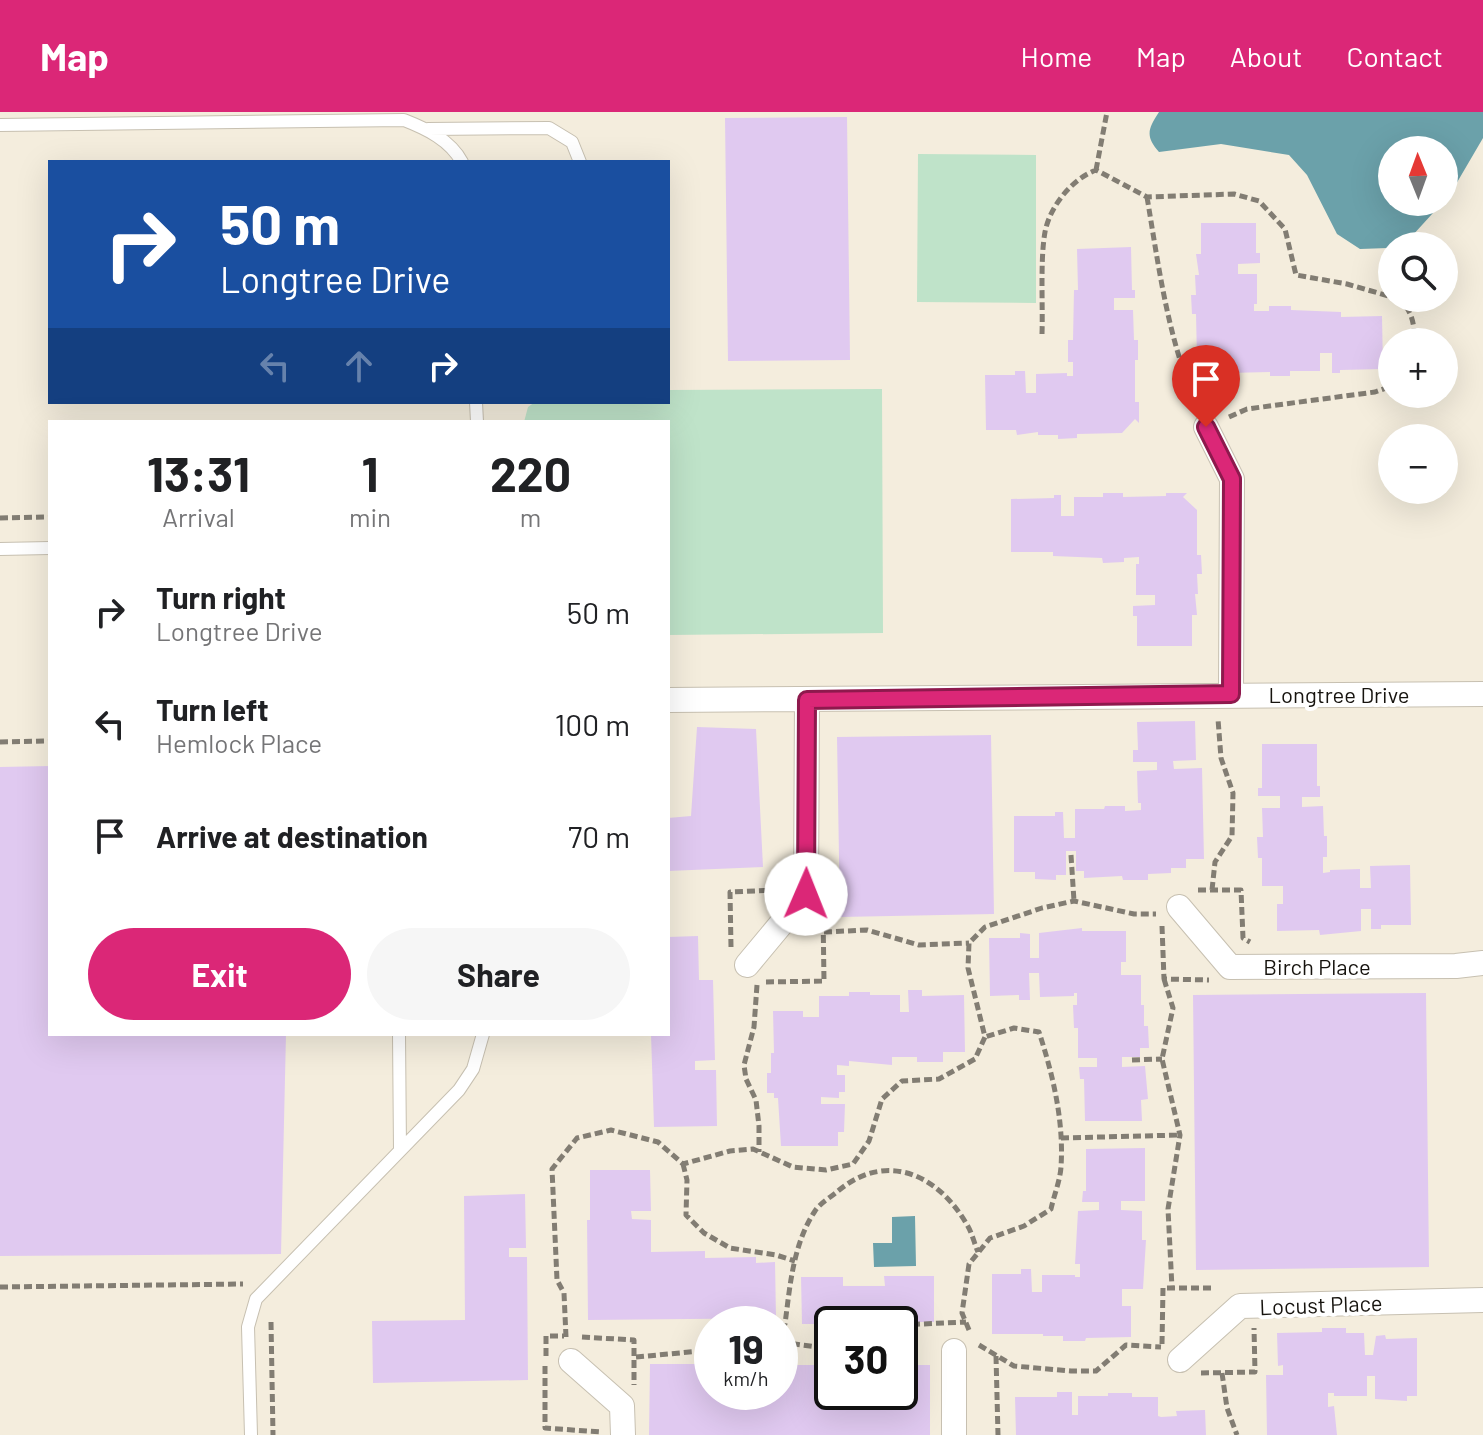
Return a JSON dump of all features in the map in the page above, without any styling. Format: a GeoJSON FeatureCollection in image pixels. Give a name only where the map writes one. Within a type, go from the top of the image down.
{"type":"FeatureCollection","features":[{"type":"Feature","properties":{"kind":"street"},"geometry":{"type":"LineString","coordinates":[[1206,427],[1232,479],[1231,694]]}},
{"type":"Feature","properties":{"kind":"street","name":"Longtree Drive"},"geometry":{"type":"LineString","coordinates":[[670,700],[1483,694]]}},
{"type":"Feature","properties":{"kind":"street"},"geometry":{"type":"LineString","coordinates":[[752,974],[806,894],[807,700]]}},
{"type":"Feature","properties":{"kind":"street","name":"Birch Place"},"geometry":{"type":"LineString","coordinates":[[1182,899],[1230,967],[1483,963]]}},
{"type":"Feature","properties":{"kind":"street","name":"Locust Place"},"geometry":{"type":"LineString","coordinates":[[1171,1354],[1240,1306],[1483,1300]]}},
{"type":"Feature","properties":{"kind":"street"},"geometry":{"type":"LineString","coordinates":[[954,1351],[954,1435]]}},
{"type":"Feature","properties":{"kind":"street"},"geometry":{"type":"LineString","coordinates":[[571,1361],[622,1406],[623,1435]]}},
{"type":"Feature","properties":{"kind":"lane"},"geometry":{"type":"LineString","coordinates":[[0,125],[404,120],[428,129],[456,151],[461,160]]}},
{"type":"Feature","properties":{"kind":"lane"},"geometry":{"type":"LineString","coordinates":[[428,129],[549,128],[572,142],[579,160]]}},
{"type":"Feature","properties":{"kind":"lane"},"geometry":{"type":"LineString","coordinates":[[0,549],[48,548]]}},
{"type":"Feature","properties":{"kind":"lane"},"geometry":{"type":"LineString","coordinates":[[399,1036],[400,1150]]}},
{"type":"Feature","properties":{"kind":"lane"},"geometry":{"type":"LineString","coordinates":[[251,1435],[248,1327],[256,1299],[459,1090],[473,1069],[482,1036]]}},
{"type":"Feature","properties":{"kind":"path"},"geometry":{"type":"LineString","coordinates":[[1096,170],[1107,112]]}},
{"type":"Feature","properties":{"kind":"path"},"geometry":{"type":"LineString","coordinates":[[1042,334],[1045,231],[1056,206],[1069,188],[1087,173],[1096,170],[1147,197],[1234,194],[1259,201],[1285,229],[1296,275],[1378,293]]}},
{"type":"Feature","properties":{"kind":"path"},"geometry":{"type":"LineString","coordinates":[[1147,197],[1163,294],[1181,364],[1206,427],[1247,409],[1378,391]]}},
{"type":"Feature","properties":{"kind":"path"},"geometry":{"type":"LineString","coordinates":[[0,518],[48,517]]}},
{"type":"Feature","properties":{"kind":"path"},"geometry":{"type":"LineString","coordinates":[[1212,890],[1215,862],[1232,836],[1233,793],[1221,758],[1218,715]]}},
{"type":"Feature","properties":{"kind":"path"},"geometry":{"type":"LineString","coordinates":[[0,742],[48,741]]}},
{"type":"Feature","properties":{"kind":"path"},"geometry":{"type":"LineString","coordinates":[[1071,855],[1074,901]]}},
{"type":"Feature","properties":{"kind":"path"},"geometry":{"type":"LineString","coordinates":[[1182,899],[1212,890],[1241,890],[1243,938],[1259,948]]}},
{"type":"Feature","properties":{"kind":"path"},"geometry":{"type":"LineString","coordinates":[[824,932],[867,930],[919,945],[969,943],[985,927],[1074,901],[1134,914],[1162,914],[1164,979],[1173,1008],[1162,1059],[1180,1135],[1168,1209],[1172,1288]]}},
{"type":"Feature","properties":{"kind":"path"},"geometry":{"type":"LineString","coordinates":[[683,1164],[730,1151],[753,1149],[793,1167],[826,1170],[853,1164],[869,1141],[882,1099],[902,1081],[939,1079],[975,1059],[985,1037],[968,968],[969,943]]}},
{"type":"Feature","properties":{"kind":"path"},"geometry":{"type":"LineString","coordinates":[[752,974],[754,1027],[744,1065],[746,1079],[756,1100],[759,1152]]}},
{"type":"Feature","properties":{"kind":"path"},"geometry":{"type":"LineString","coordinates":[[1164,979],[1214,980]]}},
{"type":"Feature","properties":{"kind":"path"},"geometry":{"type":"LineString","coordinates":[[985,1037],[1014,1028],[1039,1032],[1048,1060],[1061,1138],[1061,1170],[1051,1209],[1024,1226],[990,1238],[969,1264],[962,1313],[974,1342],[1014,1366],[1096,1371],[1126,1345],[1171,1354]]}},
{"type":"Feature","properties":{"kind":"path"},"geometry":{"type":"LineString","coordinates":[[1132,1060],[1162,1059]]}},
{"type":"Feature","properties":{"kind":"path"},"geometry":{"type":"LineString","coordinates":[[566,1337],[564,1293],[557,1280],[552,1169],[577,1138],[611,1130],[658,1142],[683,1164],[687,1189],[686,1215],[704,1233],[730,1248],[764,1252],[795,1261]]}},
{"type":"Feature","properties":{"kind":"path"},"geometry":{"type":"LineString","coordinates":[[1061,1138],[1180,1135]]}},
{"type":"Feature","properties":{"kind":"path"},"geometry":{"type":"LineString","coordinates":[[843,1166],[852,1179]]}},
{"type":"Feature","properties":{"kind":"path"},"geometry":{"type":"LineString","coordinates":[[788,1306],[796,1251],[816,1209],[852,1179],[880,1169],[908,1172],[942,1193],[967,1224],[978,1252]]}},
{"type":"Feature","properties":{"kind":"path"},"geometry":{"type":"LineString","coordinates":[[0,1287],[247,1284]]}},
{"type":"Feature","properties":{"kind":"path"},"geometry":{"type":"LineString","coordinates":[[273,1435],[271,1321],[276,1310]]}},
{"type":"Feature","properties":{"kind":"path"},"geometry":{"type":"LineString","coordinates":[[918,1324],[966,1322]]}},
{"type":"Feature","properties":{"kind":"path"},"geometry":{"type":"LineString","coordinates":[[636,1357],[694,1352]]}},
{"type":"Feature","properties":{"kind":"path"},"geometry":{"type":"LineString","coordinates":[[996,1355],[998,1435]]}},
{"type":"Feature","properties":{"kind":"path"},"geometry":{"type":"LineString","coordinates":[[1222,1373],[1227,1408],[1237,1435]]}},
{"type":"Feature","properties":{"kind":"green space"},"geometry":{"type":"Polygon","coordinates":[[[918,154],[1036,155],[1036,303],[917,302],[918,154]]]}},
{"type":"Feature","properties":{"kind":"green space"},"geometry":{"type":"Polygon","coordinates":[[[882,389],[883,633],[670,635],[670,420],[525,420],[528,407],[532,404],[670,404],[670,390],[882,389]]]}},
{"type":"Feature","properties":{"kind":"water"},"geometry":{"type":"Polygon","coordinates":[[[1159,112],[1483,112],[1483,138],[1458,181],[1458,136],[1378,136],[1378,216],[1430,216],[1416,232],[1378,232],[1378,248],[1360,249],[1337,234],[1307,175],[1289,155],[1221,144],[1159,152],[1150,137],[1152,123],[1159,112]]]}},
{"type":"Feature","properties":{"kind":"water"},"geometry":{"type":"Polygon","coordinates":[[[915,1216],[916,1266],[874,1267],[873,1243],[892,1243],[892,1217],[915,1216]]]}},
{"type":"Feature","properties":{"kind":"building"},"geometry":{"type":"Polygon","coordinates":[[[847,117],[850,360],[728,361],[725,118],[847,117]]]}},
{"type":"Feature","properties":{"kind":"building"},"geometry":{"type":"Polygon","coordinates":[[[1201,223],[1256,223],[1256,253],[1260,253],[1260,263],[1238,264],[1238,274],[1257,274],[1257,304],[1254,304],[1254,311],[1269,311],[1269,306],[1291,306],[1291,310],[1341,312],[1341,317],[1382,316],[1382,328],[1378,328],[1378,369],[1332,373],[1332,353],[1320,353],[1320,371],[1290,371],[1290,376],[1270,376],[1270,372],[1207,376],[1211,372],[1197,359],[1196,314],[1192,314],[1191,295],[1196,295],[1195,275],[1199,275],[1196,254],[1201,254],[1201,223]]]}},
{"type":"Feature","properties":{"kind":"building"},"geometry":{"type":"Polygon","coordinates":[[[1131,247],[1135,298],[1114,298],[1114,310],[1133,310],[1134,340],[1138,340],[1135,402],[1139,402],[1139,423],[1135,419],[1122,433],[1077,434],[1077,438],[1058,439],[1058,435],[1038,435],[1038,432],[1017,435],[1016,430],[986,430],[985,375],[1015,375],[1015,371],[1025,371],[1026,393],[1036,393],[1036,374],[1067,373],[1067,376],[1073,376],[1073,362],[1068,362],[1068,340],[1073,340],[1074,290],[1078,290],[1077,249],[1131,247]]]}},
{"type":"Feature","properties":{"kind":"building"},"geometry":{"type":"Polygon","coordinates":[[[1103,493],[1123,493],[1123,497],[1187,493],[1183,497],[1197,510],[1197,555],[1201,555],[1202,574],[1197,574],[1197,615],[1192,615],[1192,646],[1137,646],[1137,616],[1133,616],[1133,606],[1155,605],[1155,595],[1136,595],[1136,564],[1139,564],[1139,557],[1124,558],[1124,562],[1103,563],[1102,558],[1053,556],[1053,552],[1011,552],[1011,499],[1054,498],[1054,495],[1061,495],[1061,516],[1074,516],[1074,497],[1103,497],[1103,493]]]}},
{"type":"Feature","properties":{"kind":"building"},"geometry":{"type":"Polygon","coordinates":[[[1195,721],[1196,760],[1173,761],[1174,769],[1202,768],[1204,859],[1186,859],[1186,868],[1171,868],[1171,873],[1148,874],[1148,880],[1123,880],[1122,876],[1084,878],[1084,871],[1076,871],[1076,851],[1066,851],[1066,875],[1056,875],[1056,880],[1035,879],[1035,872],[1014,872],[1014,816],[1055,816],[1055,812],[1063,812],[1064,838],[1075,838],[1075,809],[1125,806],[1125,811],[1141,810],[1137,771],[1157,770],[1157,762],[1133,762],[1133,750],[1138,750],[1137,722],[1195,721]]]}},
{"type":"Feature","properties":{"kind":"building"},"geometry":{"type":"Polygon","coordinates":[[[697,727],[756,729],[763,867],[670,871],[670,818],[691,816],[697,727]]]}},
{"type":"Feature","properties":{"kind":"building"},"geometry":{"type":"Polygon","coordinates":[[[991,735],[994,914],[840,917],[837,737],[991,735]]]}},
{"type":"Feature","properties":{"kind":"building"},"geometry":{"type":"Polygon","coordinates":[[[1262,744],[1317,744],[1320,797],[1302,797],[1302,807],[1323,806],[1327,857],[1323,857],[1323,873],[1360,869],[1360,888],[1371,888],[1370,866],[1410,865],[1411,925],[1381,925],[1381,929],[1371,929],[1371,909],[1361,909],[1361,931],[1320,935],[1319,930],[1277,931],[1277,904],[1283,904],[1283,886],[1262,886],[1262,858],[1258,858],[1257,837],[1263,837],[1262,808],[1280,808],[1280,796],[1258,796],[1258,788],[1262,788],[1262,744]]]}},
{"type":"Feature","properties":{"kind":"building"},"geometry":{"type":"Polygon","coordinates":[[[48,766],[48,1036],[286,1036],[281,1254],[0,1256],[0,767],[48,766]]]}},
{"type":"Feature","properties":{"kind":"building"},"geometry":{"type":"Polygon","coordinates":[[[1082,928],[1082,931],[1126,931],[1126,962],[1121,962],[1121,975],[1141,975],[1141,1005],[1144,1005],[1144,1026],[1148,1026],[1149,1048],[1140,1048],[1140,1057],[1122,1057],[1122,1067],[1145,1066],[1148,1099],[1141,1100],[1142,1121],[1085,1121],[1084,1079],[1080,1079],[1079,1067],[1097,1067],[1097,1058],[1078,1058],[1078,1028],[1074,1028],[1073,1005],[1077,1005],[1077,993],[1074,996],[1040,997],[1039,973],[1029,973],[1030,1000],[1019,1000],[1019,995],[990,996],[989,938],[1020,938],[1020,933],[1030,934],[1030,958],[1039,958],[1039,933],[1082,928]]]}},
{"type":"Feature","properties":{"kind":"building"},"geometry":{"type":"Polygon","coordinates":[[[698,936],[699,980],[713,980],[715,1060],[695,1061],[695,1070],[716,1070],[717,1126],[654,1127],[651,1036],[670,1036],[670,937],[698,936]]]}},
{"type":"Feature","properties":{"kind":"building"},"geometry":{"type":"Polygon","coordinates":[[[908,990],[922,990],[922,996],[964,995],[965,1052],[943,1052],[943,1062],[917,1062],[917,1057],[892,1057],[892,1065],[849,1061],[849,1066],[837,1065],[837,1075],[845,1075],[845,1092],[839,1092],[839,1098],[821,1097],[821,1104],[845,1104],[844,1132],[838,1132],[838,1146],[781,1146],[778,1098],[774,1098],[774,1093],[767,1093],[767,1073],[771,1073],[771,1053],[774,1053],[773,1011],[803,1011],[803,1017],[819,1017],[819,996],[870,992],[870,995],[900,995],[900,1012],[909,1012],[908,990]]]}},
{"type":"Feature","properties":{"kind":"building"},"geometry":{"type":"Polygon","coordinates":[[[1426,993],[1429,1267],[1196,1270],[1193,995],[1426,993]]]}},
{"type":"Feature","properties":{"kind":"building"},"geometry":{"type":"Polygon","coordinates":[[[1145,1148],[1145,1201],[1121,1201],[1121,1210],[1142,1211],[1142,1240],[1146,1240],[1143,1289],[1122,1289],[1122,1306],[1131,1306],[1131,1337],[1063,1341],[1063,1336],[1043,1334],[992,1334],[992,1274],[1021,1274],[1021,1269],[1031,1269],[1032,1292],[1042,1292],[1042,1275],[1080,1277],[1080,1264],[1075,1264],[1078,1211],[1099,1210],[1099,1202],[1082,1202],[1083,1191],[1086,1191],[1086,1149],[1145,1148]]]}},
{"type":"Feature","properties":{"kind":"building"},"geometry":{"type":"Polygon","coordinates":[[[590,1170],[650,1170],[651,1211],[631,1211],[632,1219],[651,1220],[651,1252],[705,1251],[705,1258],[756,1257],[756,1263],[775,1262],[776,1306],[694,1306],[694,1319],[588,1320],[587,1220],[590,1220],[590,1170]]]}},
{"type":"Feature","properties":{"kind":"building"},"geometry":{"type":"Polygon","coordinates":[[[525,1194],[526,1248],[509,1248],[509,1257],[527,1257],[528,1380],[373,1383],[372,1321],[465,1320],[464,1196],[525,1194]]]}},
{"type":"Feature","properties":{"kind":"building"},"geometry":{"type":"Polygon","coordinates":[[[884,1276],[934,1276],[934,1322],[918,1322],[918,1306],[814,1306],[814,1324],[802,1324],[801,1277],[843,1277],[843,1286],[885,1286],[884,1276]]]}},
{"type":"Feature","properties":{"kind":"building"},"geometry":{"type":"Polygon","coordinates":[[[1322,1328],[1346,1328],[1346,1333],[1364,1333],[1365,1355],[1373,1355],[1376,1336],[1385,1335],[1386,1339],[1417,1338],[1417,1396],[1407,1396],[1407,1401],[1375,1399],[1375,1376],[1367,1376],[1367,1396],[1334,1396],[1334,1393],[1328,1393],[1328,1407],[1334,1406],[1337,1435],[1267,1435],[1266,1375],[1283,1375],[1283,1365],[1278,1366],[1277,1333],[1322,1332],[1322,1328]]]}},
{"type":"Feature","properties":{"kind":"building"},"geometry":{"type":"Polygon","coordinates":[[[650,1364],[694,1364],[694,1410],[798,1410],[798,1365],[814,1365],[814,1410],[918,1410],[918,1365],[930,1365],[930,1435],[649,1435],[650,1364]]]}},
{"type":"Feature","properties":{"kind":"building"},"geometry":{"type":"Polygon","coordinates":[[[1057,1392],[1072,1392],[1072,1415],[1078,1415],[1078,1396],[1108,1396],[1108,1393],[1158,1397],[1158,1416],[1161,1417],[1177,1416],[1176,1411],[1205,1410],[1206,1435],[1016,1435],[1015,1397],[1057,1397],[1057,1392]]]}},
{"type":"Feature","properties":{"kind":"route"},"geometry":{"type":"LineString","coordinates":[[806,894],[807,700],[1231,694],[1232,479],[1206,427]]}}]}
